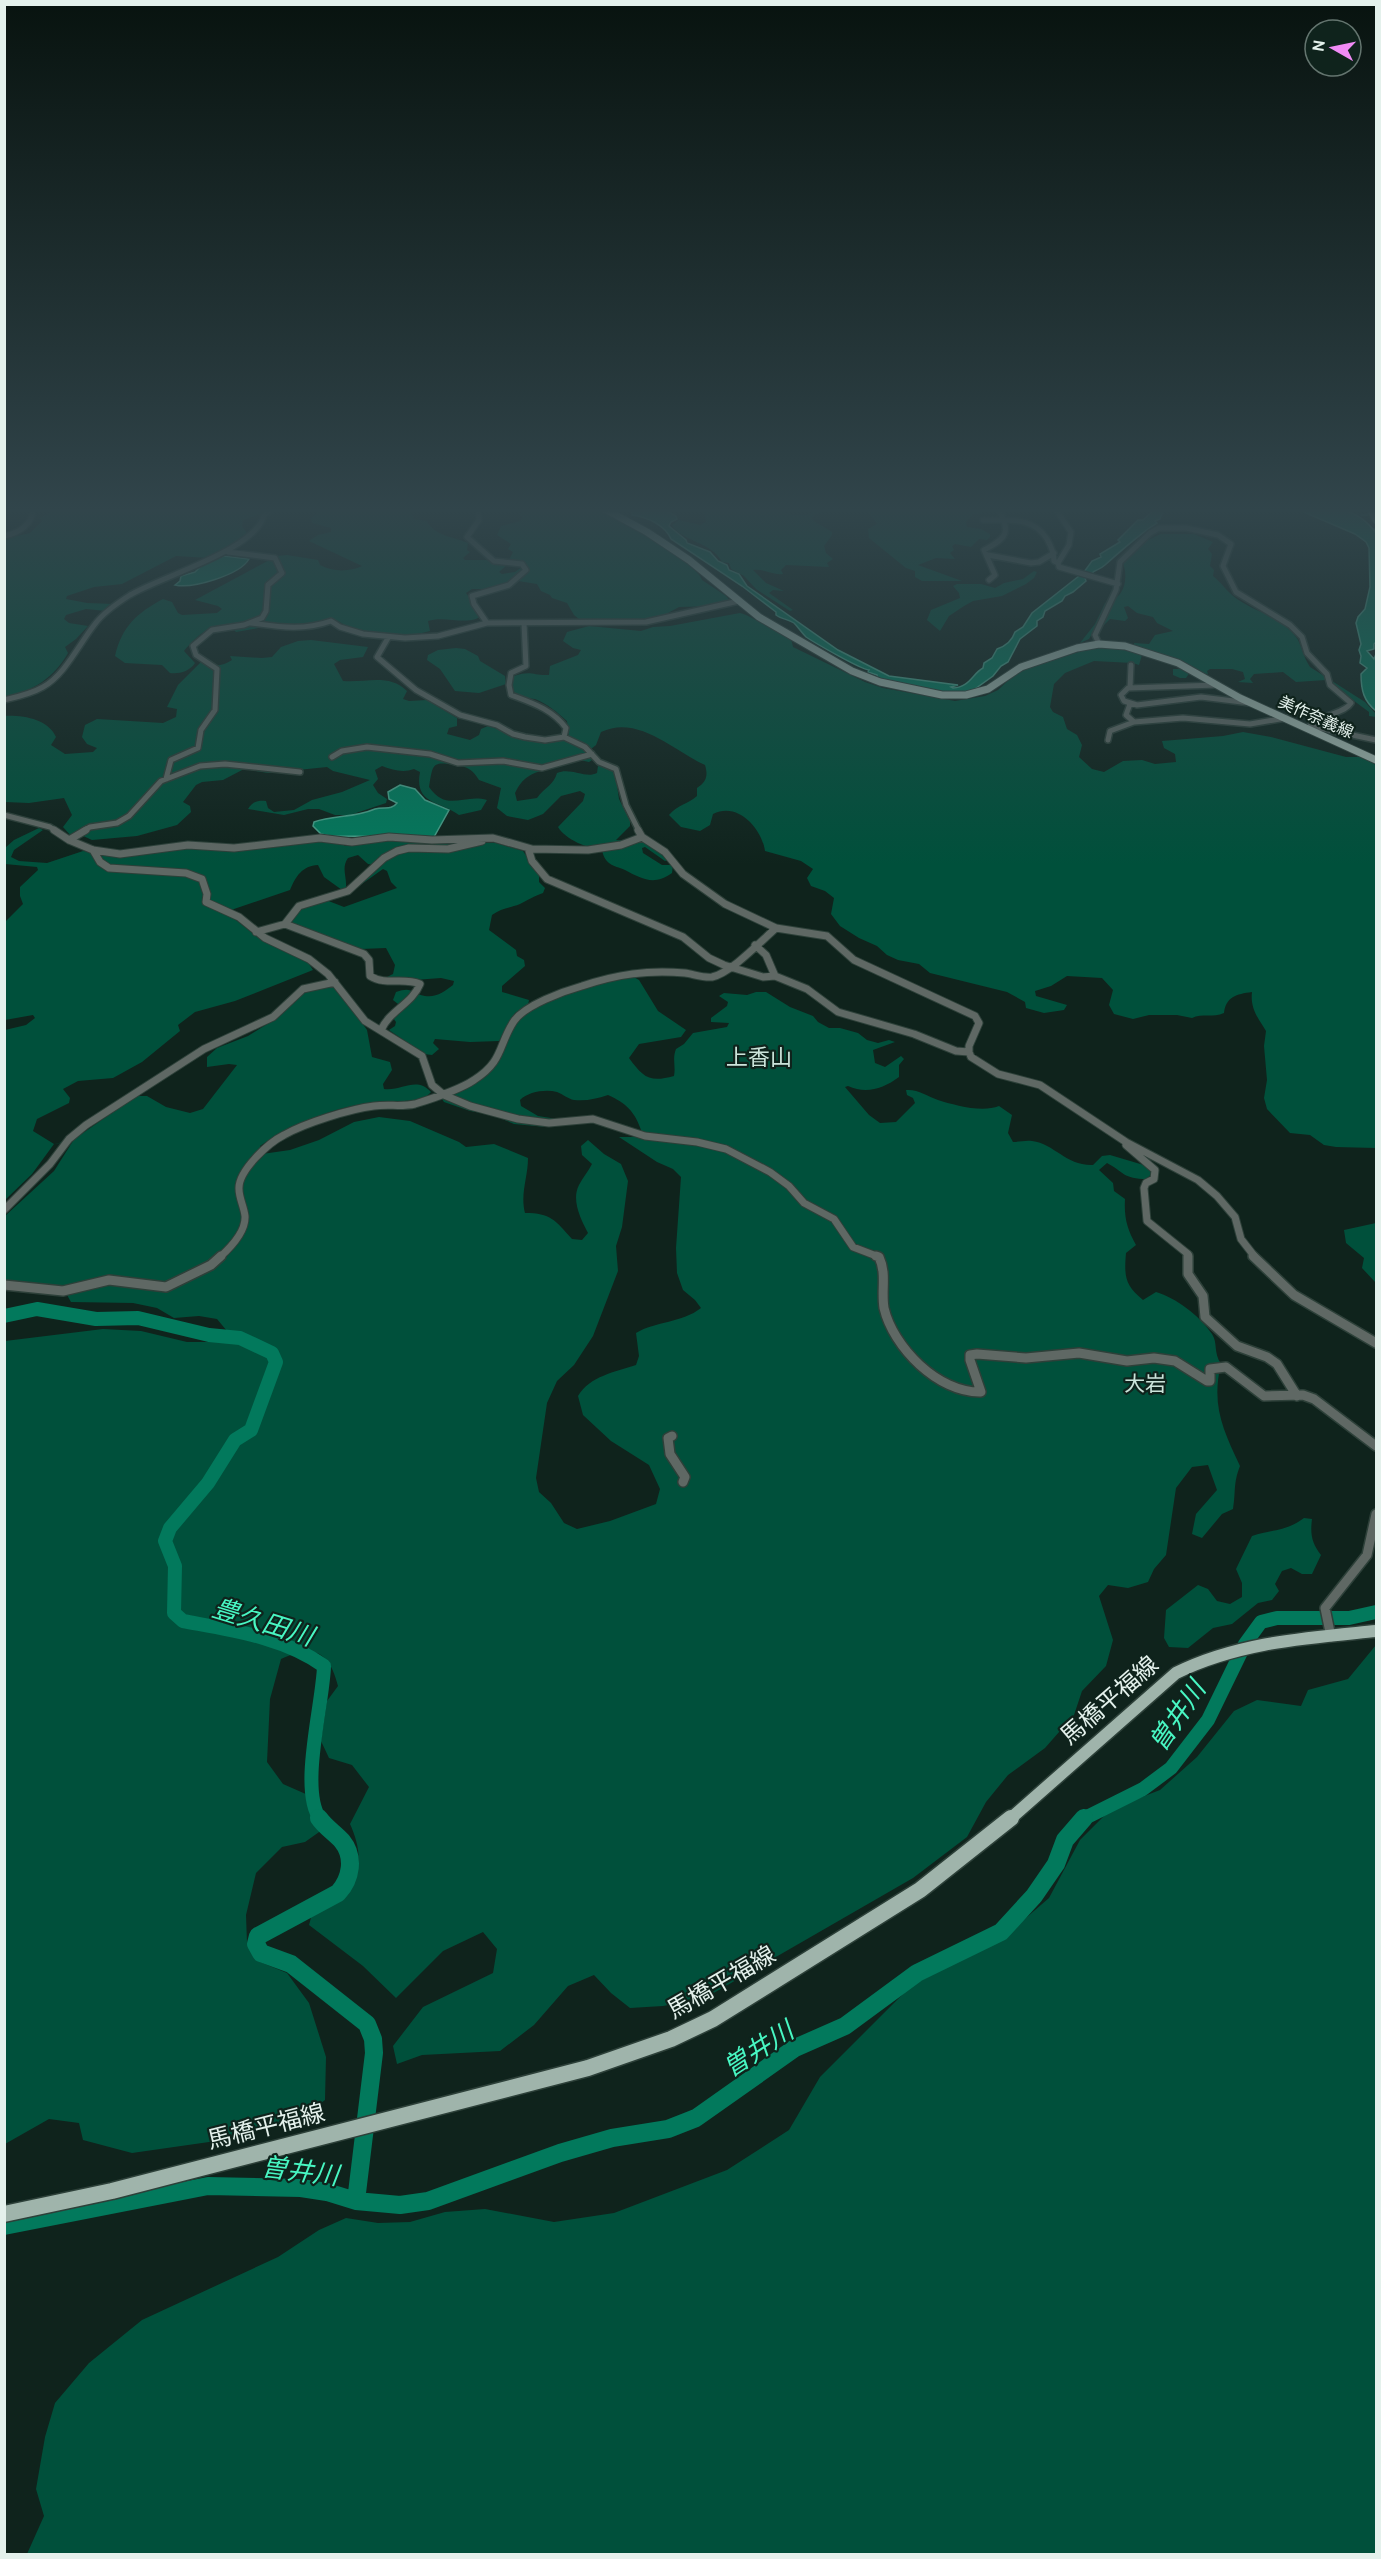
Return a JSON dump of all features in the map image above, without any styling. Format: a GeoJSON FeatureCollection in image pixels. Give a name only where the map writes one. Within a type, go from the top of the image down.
{"type":"FeatureCollection","features":[{"type":"Feature","properties":{"kind":"main road","name":"美作奈義線"},"geometry":{"type":"LineString","coordinates":[[775,626],[852,671],[880,682],[942,694],[979,693],[1021,667],[1077,648],[1099,644],[1119,645],[1178,663],[1216,685],[1231,697],[1305,726],[1377,760]]}},
{"type":"Feature","properties":{"kind":"main road","name":"馬橋平福線"},"geometry":{"type":"LineString","coordinates":[[4,2214],[112,2191],[588,2068],[671,2039],[713,2019],[920,1890],[993,1834],[1158,1687],[1188,1666],[1230,1651],[1257,1646],[1377,1631]]}},
{"type":"Feature","properties":{"kind":"street"},"geometry":{"type":"LineString","coordinates":[[4,700],[25,695],[52,681],[93,626]]}},
{"type":"Feature","properties":{"kind":"street"},"geometry":{"type":"LineString","coordinates":[[166,779],[167,767],[171,760],[198,748],[201,730],[215,710],[217,669],[196,655],[193,646],[212,630],[232,626]]}},
{"type":"Feature","properties":{"kind":"street"},"geometry":{"type":"LineString","coordinates":[[283,626],[317,626]]}},
{"type":"Feature","properties":{"kind":"street"},"geometry":{"type":"LineString","coordinates":[[342,626],[388,638],[438,636],[474,626]]}},
{"type":"Feature","properties":{"kind":"street"},"geometry":{"type":"LineString","coordinates":[[524,626],[526,666],[511,673],[509,685],[511,695],[539,704],[561,720],[566,728],[564,737]]}},
{"type":"Feature","properties":{"kind":"street"},"geometry":{"type":"LineString","coordinates":[[1099,626],[1095,635],[1099,644]]}},
{"type":"Feature","properties":{"kind":"street"},"geometry":{"type":"LineString","coordinates":[[1291,626],[1302,637],[1307,652],[1327,674],[1330,685],[1351,703],[1347,709],[1330,712],[1314,726]]}},
{"type":"Feature","properties":{"kind":"street"},"geometry":{"type":"LineString","coordinates":[[388,638],[376,654],[392,674],[459,715],[495,724],[511,733],[530,738],[552,740],[564,737],[585,747],[599,762],[612,766],[618,773],[626,805],[642,837],[665,852],[683,874],[725,904],[776,928],[828,936],[854,960],[975,1016],[979,1023],[969,1046],[971,1057],[998,1074],[1040,1085],[1050,1090],[1078,1112],[1126,1142],[1207,1186],[1235,1218],[1245,1247],[1276,1280],[1294,1295],[1377,1343]]}},
{"type":"Feature","properties":{"kind":"street"},"geometry":{"type":"LineString","coordinates":[[1130,688],[1131,665]]}},
{"type":"Feature","properties":{"kind":"street"},"geometry":{"type":"LineString","coordinates":[[1216,685],[1130,688],[1124,689],[1121,695],[1124,701],[1141,705],[1198,697],[1231,697]]}},
{"type":"Feature","properties":{"kind":"street"},"geometry":{"type":"LineString","coordinates":[[1130,704],[1126,715],[1134,722]]}},
{"type":"Feature","properties":{"kind":"street"},"geometry":{"type":"LineString","coordinates":[[1108,740],[1110,731],[1134,722],[1183,718],[1251,724],[1286,718]]}},
{"type":"Feature","properties":{"kind":"street"},"geometry":{"type":"LineString","coordinates":[[1305,726],[1377,740]]}},
{"type":"Feature","properties":{"kind":"street"},"geometry":{"type":"LineString","coordinates":[[332,757],[342,751],[367,747],[429,754],[459,763],[503,761],[542,768],[563,760],[592,754]]}},
{"type":"Feature","properties":{"kind":"street"},"geometry":{"type":"LineString","coordinates":[[69,840],[90,827],[117,823],[129,816],[157,785],[166,779],[200,766],[236,765],[300,772]]}},
{"type":"Feature","properties":{"kind":"street"},"geometry":{"type":"LineString","coordinates":[[4,815],[50,827],[69,840],[93,850],[138,853],[188,845],[234,848],[320,838],[352,842],[389,837],[432,840],[482,837],[528,848],[588,850],[621,845],[642,837]]}},
{"type":"Feature","properties":{"kind":"street"},"geometry":{"type":"LineString","coordinates":[[285,924],[299,906],[348,891],[384,858],[397,851],[409,848],[448,849],[484,840],[514,844]]}},
{"type":"Feature","properties":{"kind":"street"},"geometry":{"type":"LineString","coordinates":[[528,848],[535,866],[547,879],[683,937],[709,958],[763,977],[775,976],[816,993],[838,1012],[914,1034],[956,1051],[969,1052]]}},
{"type":"Feature","properties":{"kind":"street"},"geometry":{"type":"LineString","coordinates":[[93,850],[100,862],[109,868],[196,876],[205,884],[206,902],[239,917],[256,932],[309,959],[335,982],[364,1021],[422,1056],[427,1064],[428,1078],[433,1088],[440,1093],[499,1114],[527,1120],[555,1123],[591,1118],[606,1121],[643,1135],[721,1147],[766,1170],[789,1186],[804,1203],[833,1218],[853,1247],[879,1257],[885,1274],[883,1304],[907,1353],[915,1362],[937,1376],[967,1391],[981,1392],[970,1355],[1026,1358],[1095,1353],[1127,1361],[1154,1358],[1175,1361],[1207,1381],[1210,1380],[1210,1369],[1223,1368],[1238,1373],[1259,1393],[1267,1397],[1297,1396],[1314,1399],[1348,1428],[1377,1446]]}},
{"type":"Feature","properties":{"kind":"street"},"geometry":{"type":"LineString","coordinates":[[256,932],[285,924],[314,932],[362,952],[369,959],[370,976],[376,981],[386,983],[415,981],[420,984],[414,996],[387,1016],[381,1030]]}},
{"type":"Feature","properties":{"kind":"street"},"geometry":{"type":"LineString","coordinates":[[4,1285],[63,1291],[109,1280],[166,1287],[183,1280],[211,1265],[228,1250],[237,1237],[244,1225],[239,1189],[241,1177],[249,1164],[270,1143],[327,1118],[373,1106],[414,1104],[482,1077],[502,1050],[513,1022],[520,1014],[535,1005],[580,986],[625,973],[685,974],[705,978],[734,968],[755,945],[776,928]]}},
{"type":"Feature","properties":{"kind":"street"},"geometry":{"type":"LineString","coordinates":[[755,945],[766,956],[775,976]]}},
{"type":"Feature","properties":{"kind":"street"},"geometry":{"type":"LineString","coordinates":[[4,1210],[50,1164],[69,1139],[86,1125],[161,1074],[213,1044],[273,1017],[303,989],[335,982]]}},
{"type":"Feature","properties":{"kind":"street"},"geometry":{"type":"LineString","coordinates":[[1126,1142],[1126,1146],[1155,1170],[1154,1179],[1146,1183],[1144,1188],[1145,1215],[1151,1225],[1188,1254],[1188,1274],[1203,1296],[1205,1317],[1237,1346],[1267,1357],[1277,1364],[1297,1396]]}},
{"type":"Feature","properties":{"kind":"street"},"geometry":{"type":"LineString","coordinates":[[672,1436],[668,1438],[667,1445],[671,1458],[685,1477],[683,1482]]}},
{"type":"Feature","properties":{"kind":"street"},"geometry":{"type":"LineString","coordinates":[[1331,1636],[1326,1618],[1328,1603],[1367,1555],[1377,1514]]}},
{"type":"Feature","properties":{"kind":"shaded area"},"geometry":{"type":"Polygon","coordinates":[[[5,626],[88,626],[65,647],[68,653],[56,670],[42,682],[25,691],[5,697],[5,626]]]}},
{"type":"Feature","properties":{"kind":"shaded area"},"geometry":{"type":"Polygon","coordinates":[[[214,626],[201,634],[184,651],[195,663],[184,672],[177,673],[170,673],[162,665],[125,663],[115,656],[126,628],[214,626]]]}},
{"type":"Feature","properties":{"kind":"shaded area"},"geometry":{"type":"Polygon","coordinates":[[[227,626],[279,626],[236,632],[227,626]]]}},
{"type":"Feature","properties":{"kind":"shaded area"},"geometry":{"type":"Polygon","coordinates":[[[348,626],[429,626],[430,631],[392,636],[372,634],[348,626]]]}},
{"type":"Feature","properties":{"kind":"shaded area"},"geometry":{"type":"Polygon","coordinates":[[[587,626],[641,631],[653,627],[768,626],[791,639],[793,647],[865,682],[883,688],[955,701],[985,696],[998,690],[1014,675],[1031,667],[1088,649],[1108,647],[1127,650],[1142,655],[1139,665],[1094,661],[1065,673],[1054,684],[1050,707],[1053,712],[1063,717],[1067,729],[1077,735],[1082,745],[1079,757],[1092,769],[1104,772],[1123,761],[1142,760],[1155,764],[1176,762],[1175,754],[1164,748],[1162,741],[1243,732],[1346,757],[1362,757],[1376,765],[1376,1148],[1324,1145],[1310,1135],[1290,1133],[1267,1109],[1264,1098],[1267,1080],[1264,1046],[1266,1031],[1253,1008],[1252,992],[1233,997],[1227,1003],[1224,1013],[1216,1015],[1192,1018],[1177,1015],[1149,1015],[1133,1019],[1114,1014],[1109,1005],[1113,990],[1102,978],[1067,976],[1051,986],[1035,991],[1036,996],[1067,1005],[1064,1010],[1044,1013],[1026,1008],[1025,1002],[1007,992],[930,973],[919,964],[898,960],[840,926],[831,914],[834,898],[825,891],[811,886],[807,878],[813,869],[801,861],[765,851],[754,826],[740,814],[722,811],[713,814],[710,825],[700,831],[681,827],[669,815],[697,796],[697,788],[706,778],[705,765],[655,736],[628,728],[615,728],[601,732],[596,745],[591,749],[569,737],[567,721],[552,709],[535,699],[518,695],[513,690],[514,676],[529,673],[549,675],[550,666],[578,655],[581,650],[563,641],[567,632],[587,626]]]}},
{"type":"Feature","properties":{"kind":"shaded area"},"geometry":{"type":"Polygon","coordinates":[[[797,626],[804,626],[838,650],[889,676],[958,685],[951,687],[953,688],[967,683],[983,668],[984,663],[992,658],[997,649],[1008,643],[1015,632],[1023,626],[1036,626],[1020,639],[1008,662],[1001,666],[993,676],[972,691],[947,693],[877,678],[877,675],[868,672],[869,670],[847,661],[806,637],[797,626]]]}},
{"type":"Feature","properties":{"kind":"shaded area"},"geometry":{"type":"Polygon","coordinates":[[[1093,626],[1103,626],[1094,630],[1089,639],[1080,643],[1093,626]]]}},
{"type":"Feature","properties":{"kind":"shaded area"},"geometry":{"type":"Polygon","coordinates":[[[1164,626],[1286,626],[1298,640],[1310,667],[1365,702],[1376,717],[1369,716],[1369,712],[1326,680],[1296,682],[1283,672],[1254,674],[1250,679],[1253,683],[1238,682],[1245,679],[1243,672],[1232,669],[1210,669],[1207,671],[1208,674],[1190,672],[1186,678],[1180,678],[1173,675],[1173,669],[1185,669],[1168,657],[1134,645],[1134,643],[1149,644],[1155,635],[1173,631],[1164,626]]]}},
{"type":"Feature","properties":{"kind":"shaded area"},"geometry":{"type":"Polygon","coordinates":[[[1357,626],[1376,626],[1374,649],[1367,651],[1374,659],[1376,654],[1376,711],[1366,699],[1363,691],[1361,674],[1367,668],[1360,663],[1361,644],[1357,626]]]}},
{"type":"Feature","properties":{"kind":"shaded area"},"geometry":{"type":"Polygon","coordinates":[[[311,640],[368,647],[363,657],[340,660],[334,664],[343,681],[385,680],[400,685],[407,691],[403,699],[427,700],[457,718],[457,726],[449,728],[447,734],[470,740],[479,735],[481,729],[488,726],[523,737],[564,739],[588,750],[587,756],[592,760],[589,762],[575,759],[547,766],[547,769],[528,777],[515,793],[517,801],[537,798],[554,781],[557,773],[567,771],[588,775],[597,773],[598,766],[609,768],[615,772],[619,799],[630,821],[630,826],[616,840],[646,842],[666,856],[668,860],[665,861],[645,847],[642,848],[643,853],[662,865],[673,865],[672,873],[666,877],[648,880],[610,864],[605,859],[602,850],[584,845],[566,836],[558,827],[583,801],[585,794],[580,791],[561,796],[543,814],[528,820],[507,816],[497,808],[501,788],[479,780],[467,768],[442,763],[433,768],[429,787],[436,795],[449,801],[479,798],[487,800],[481,810],[459,815],[424,796],[419,782],[420,772],[414,769],[406,771],[382,766],[375,770],[378,779],[373,785],[378,793],[387,799],[386,803],[350,815],[335,815],[319,809],[308,809],[284,815],[248,809],[253,803],[266,801],[268,808],[274,812],[294,810],[312,800],[342,792],[370,780],[333,771],[327,767],[268,773],[244,769],[223,780],[202,782],[196,785],[183,802],[190,806],[191,812],[177,825],[137,836],[92,840],[81,835],[71,836],[63,827],[72,815],[64,798],[29,803],[5,802],[4,716],[27,717],[41,722],[56,737],[51,745],[65,754],[93,752],[97,748],[87,744],[82,737],[85,725],[97,719],[163,723],[176,717],[177,709],[167,707],[178,685],[202,661],[217,665],[232,660],[230,656],[272,657],[281,647],[298,641],[311,640]]]}},
{"type":"Feature","properties":{"kind":"shaded area"},"geometry":{"type":"Polygon","coordinates":[[[465,649],[478,656],[480,661],[505,676],[506,684],[479,693],[455,691],[440,669],[427,660],[428,655],[438,650],[465,649]]]}},
{"type":"Feature","properties":{"kind":"shaded area"},"geometry":{"type":"Polygon","coordinates":[[[400,785],[415,789],[425,800],[449,810],[434,837],[330,836],[321,834],[313,826],[314,822],[322,820],[392,807],[397,803],[389,799],[388,792],[400,785]]]}},
{"type":"Feature","properties":{"kind":"shaded area"},"geometry":{"type":"Polygon","coordinates":[[[39,828],[43,830],[14,850],[11,857],[19,861],[47,863],[83,851],[143,855],[190,847],[227,850],[316,839],[340,842],[345,846],[397,839],[419,843],[496,843],[523,851],[539,875],[539,882],[545,888],[543,893],[492,915],[489,930],[516,950],[517,956],[524,960],[525,966],[502,986],[502,992],[529,1000],[528,1005],[515,1013],[499,1041],[470,1042],[435,1039],[433,1043],[439,1049],[432,1055],[424,1054],[389,1030],[395,1026],[396,1022],[393,1018],[398,1004],[393,1000],[396,992],[409,990],[425,996],[433,996],[447,990],[454,981],[441,978],[388,982],[385,978],[393,974],[395,965],[386,948],[361,949],[295,925],[290,921],[301,907],[326,900],[344,907],[397,888],[391,882],[387,871],[383,869],[352,891],[374,865],[368,864],[358,855],[348,858],[346,862],[346,888],[342,890],[324,877],[318,865],[308,867],[297,876],[290,890],[227,913],[261,940],[307,961],[313,970],[235,1001],[195,1012],[178,1025],[180,1031],[142,1062],[113,1078],[78,1081],[63,1089],[70,1098],[69,1103],[37,1119],[33,1131],[54,1144],[32,1174],[5,1200],[5,1030],[26,1025],[35,1018],[33,1015],[5,1020],[4,933],[6,921],[23,904],[20,887],[38,870],[37,867],[5,864],[5,848],[14,840],[39,828]]]}},
{"type":"Feature","properties":{"kind":"shaded area"},"geometry":{"type":"Polygon","coordinates":[[[632,976],[639,980],[658,1011],[686,1030],[681,1037],[639,1044],[629,1058],[647,1077],[658,1079],[674,1076],[676,1049],[684,1044],[693,1033],[727,1027],[729,1023],[711,1022],[711,1018],[727,1006],[728,1002],[719,996],[724,993],[747,995],[766,992],[790,1007],[813,1016],[829,1028],[840,1028],[858,1033],[867,1040],[878,1043],[889,1040],[895,1042],[873,1050],[875,1063],[885,1067],[901,1056],[904,1059],[899,1065],[899,1077],[887,1085],[874,1089],[861,1090],[845,1087],[869,1115],[880,1123],[896,1122],[915,1103],[913,1098],[907,1095],[906,1090],[915,1091],[968,1108],[985,1109],[999,1106],[1012,1115],[1008,1133],[1013,1142],[1040,1143],[1068,1159],[1084,1164],[1093,1165],[1102,1156],[1110,1155],[1147,1166],[1152,1173],[1147,1179],[1128,1176],[1107,1163],[1099,1170],[1113,1183],[1114,1191],[1125,1199],[1127,1223],[1136,1245],[1126,1253],[1125,1268],[1132,1290],[1143,1300],[1156,1292],[1179,1303],[1201,1320],[1214,1337],[1217,1356],[1221,1364],[1217,1392],[1220,1417],[1240,1466],[1233,1509],[1222,1514],[1202,1538],[1192,1534],[1196,1514],[1217,1490],[1208,1465],[1192,1467],[1176,1488],[1166,1555],[1154,1569],[1148,1582],[1128,1588],[1108,1585],[1099,1596],[1113,1640],[1106,1666],[1082,1691],[1074,1715],[1045,1748],[1008,1775],[986,1802],[967,1837],[913,1878],[705,1998],[663,2006],[630,2008],[594,1975],[568,1986],[534,2025],[500,2051],[422,2055],[397,2064],[393,2046],[423,2007],[493,1973],[497,1949],[483,1932],[443,1951],[396,1998],[363,1966],[309,1925],[312,1914],[345,1894],[353,1883],[359,1858],[350,1824],[369,1787],[352,1765],[329,1758],[321,1741],[327,1701],[338,1686],[330,1665],[325,1658],[311,1652],[293,1654],[281,1659],[270,1699],[267,1762],[283,1784],[308,1795],[310,1815],[322,1830],[305,1842],[282,1847],[256,1873],[246,1915],[247,1943],[260,1962],[287,1973],[309,2003],[326,2057],[325,2100],[294,2123],[216,2141],[132,2153],[83,2140],[79,2123],[49,2119],[5,2144],[5,1341],[103,1329],[141,1331],[187,1342],[214,1342],[227,1331],[217,1319],[199,1316],[174,1318],[157,1308],[133,1303],[71,1302],[63,1288],[5,1281],[5,1216],[54,1171],[73,1141],[54,1144],[73,1140],[136,1096],[147,1096],[166,1107],[190,1113],[203,1109],[237,1065],[207,1067],[207,1057],[217,1048],[248,1036],[269,1023],[308,990],[331,985],[337,987],[367,1030],[372,1057],[390,1062],[392,1070],[383,1084],[384,1089],[420,1085],[431,1092],[425,1098],[362,1104],[316,1117],[260,1146],[262,1154],[290,1150],[319,1140],[354,1122],[379,1117],[410,1121],[466,1147],[494,1144],[528,1158],[523,1199],[525,1213],[547,1216],[557,1222],[572,1239],[582,1240],[588,1233],[578,1210],[576,1197],[581,1182],[592,1164],[582,1155],[581,1146],[588,1140],[604,1154],[621,1164],[628,1181],[622,1227],[616,1246],[618,1271],[593,1336],[574,1365],[557,1381],[547,1403],[536,1478],[539,1492],[551,1503],[564,1523],[577,1529],[610,1521],[656,1504],[660,1489],[649,1465],[611,1441],[583,1415],[578,1396],[596,1379],[636,1365],[639,1356],[636,1333],[686,1317],[701,1308],[683,1290],[677,1273],[676,1248],[681,1177],[673,1169],[657,1162],[619,1137],[635,1137],[641,1130],[629,1109],[608,1095],[574,1100],[557,1092],[542,1091],[527,1095],[520,1100],[521,1106],[538,1116],[557,1119],[558,1125],[546,1127],[514,1124],[493,1115],[470,1111],[444,1102],[442,1099],[479,1081],[490,1072],[517,1023],[525,1015],[570,993],[632,976]]]}},
{"type":"Feature","properties":{"kind":"shaded area"},"geometry":{"type":"Polygon","coordinates":[[[1376,1223],[1376,1283],[1362,1268],[1364,1258],[1346,1243],[1344,1230],[1376,1223]]]}},
{"type":"Feature","properties":{"kind":"shaded area"},"geometry":{"type":"Polygon","coordinates":[[[1304,1518],[1312,1519],[1312,1538],[1321,1555],[1312,1574],[1302,1574],[1291,1568],[1282,1571],[1275,1584],[1279,1591],[1272,1600],[1258,1603],[1232,1624],[1213,1628],[1188,1648],[1169,1647],[1164,1638],[1166,1610],[1198,1585],[1208,1589],[1217,1601],[1230,1604],[1242,1597],[1242,1583],[1236,1569],[1252,1536],[1285,1528],[1304,1518]]]}},
{"type":"Feature","properties":{"kind":"shaded area"},"geometry":{"type":"Polygon","coordinates":[[[1376,1645],[1376,2554],[27,2554],[44,2516],[36,2489],[45,2437],[55,2403],[89,2363],[142,2320],[278,2257],[319,2230],[346,2218],[378,2223],[410,2222],[445,2212],[485,2209],[554,2222],[614,2213],[727,2170],[789,2130],[820,2077],[911,1986],[1012,1930],[1049,1898],[1080,1840],[1111,1809],[1160,1790],[1197,1757],[1234,1711],[1257,1700],[1301,1706],[1308,1690],[1348,1679],[1376,1645]]]}},
{"type":"Feature","properties":{"kind":"waterway","name":"豊久田川"},"geometry":{"type":"LineString","coordinates":[[4,1316],[37,1309],[96,1319],[138,1318],[209,1335],[240,1338],[272,1353],[276,1362],[251,1430],[235,1440],[208,1483],[170,1528],[165,1541],[175,1566],[174,1613],[183,1621],[274,1641],[324,1666],[312,1767],[314,1805],[320,1819]]}},
{"type":"Feature","properties":{"kind":"waterway","name":"曽井川"},"geometry":{"type":"LineString","coordinates":[[1083,1819],[1143,1789],[1171,1768],[1208,1720],[1245,1644],[1261,1622],[1277,1618],[1349,1618],[1376,1612]]}},
{"type":"Feature","properties":{"kind":"waterway","name":"豊久田川"},"geometry":{"type":"LineString","coordinates":[[319,1818],[346,1847],[350,1861],[346,1881],[338,1893],[258,1936],[256,1944],[261,1953],[291,1964],[367,2024],[373,2039],[374,2053],[356,2201]]}},
{"type":"Feature","properties":{"kind":"waterway","name":"曽井川"},"geometry":{"type":"LineString","coordinates":[[356,2201],[400,2205],[428,2201],[560,2153],[612,2138],[668,2129],[696,2118],[795,2048],[845,2026],[917,1973],[1001,1932],[1034,1896],[1056,1864],[1065,1840],[1083,1819]]}},
{"type":"Feature","properties":{"kind":"waterway","name":"曽井川"},"geometry":{"type":"LineString","coordinates":[[4,2226],[208,2186],[301,2188],[327,2192],[356,2201]]}},
{"type":"Feature","properties":{"kind":"district","name":"上香山"},"geometry":{"type":"Point","coordinates":[759,1057]}},
{"type":"Feature","properties":{"kind":"district","name":"大岩"},"geometry":{"type":"Point","coordinates":[1145,1383]}}]}
